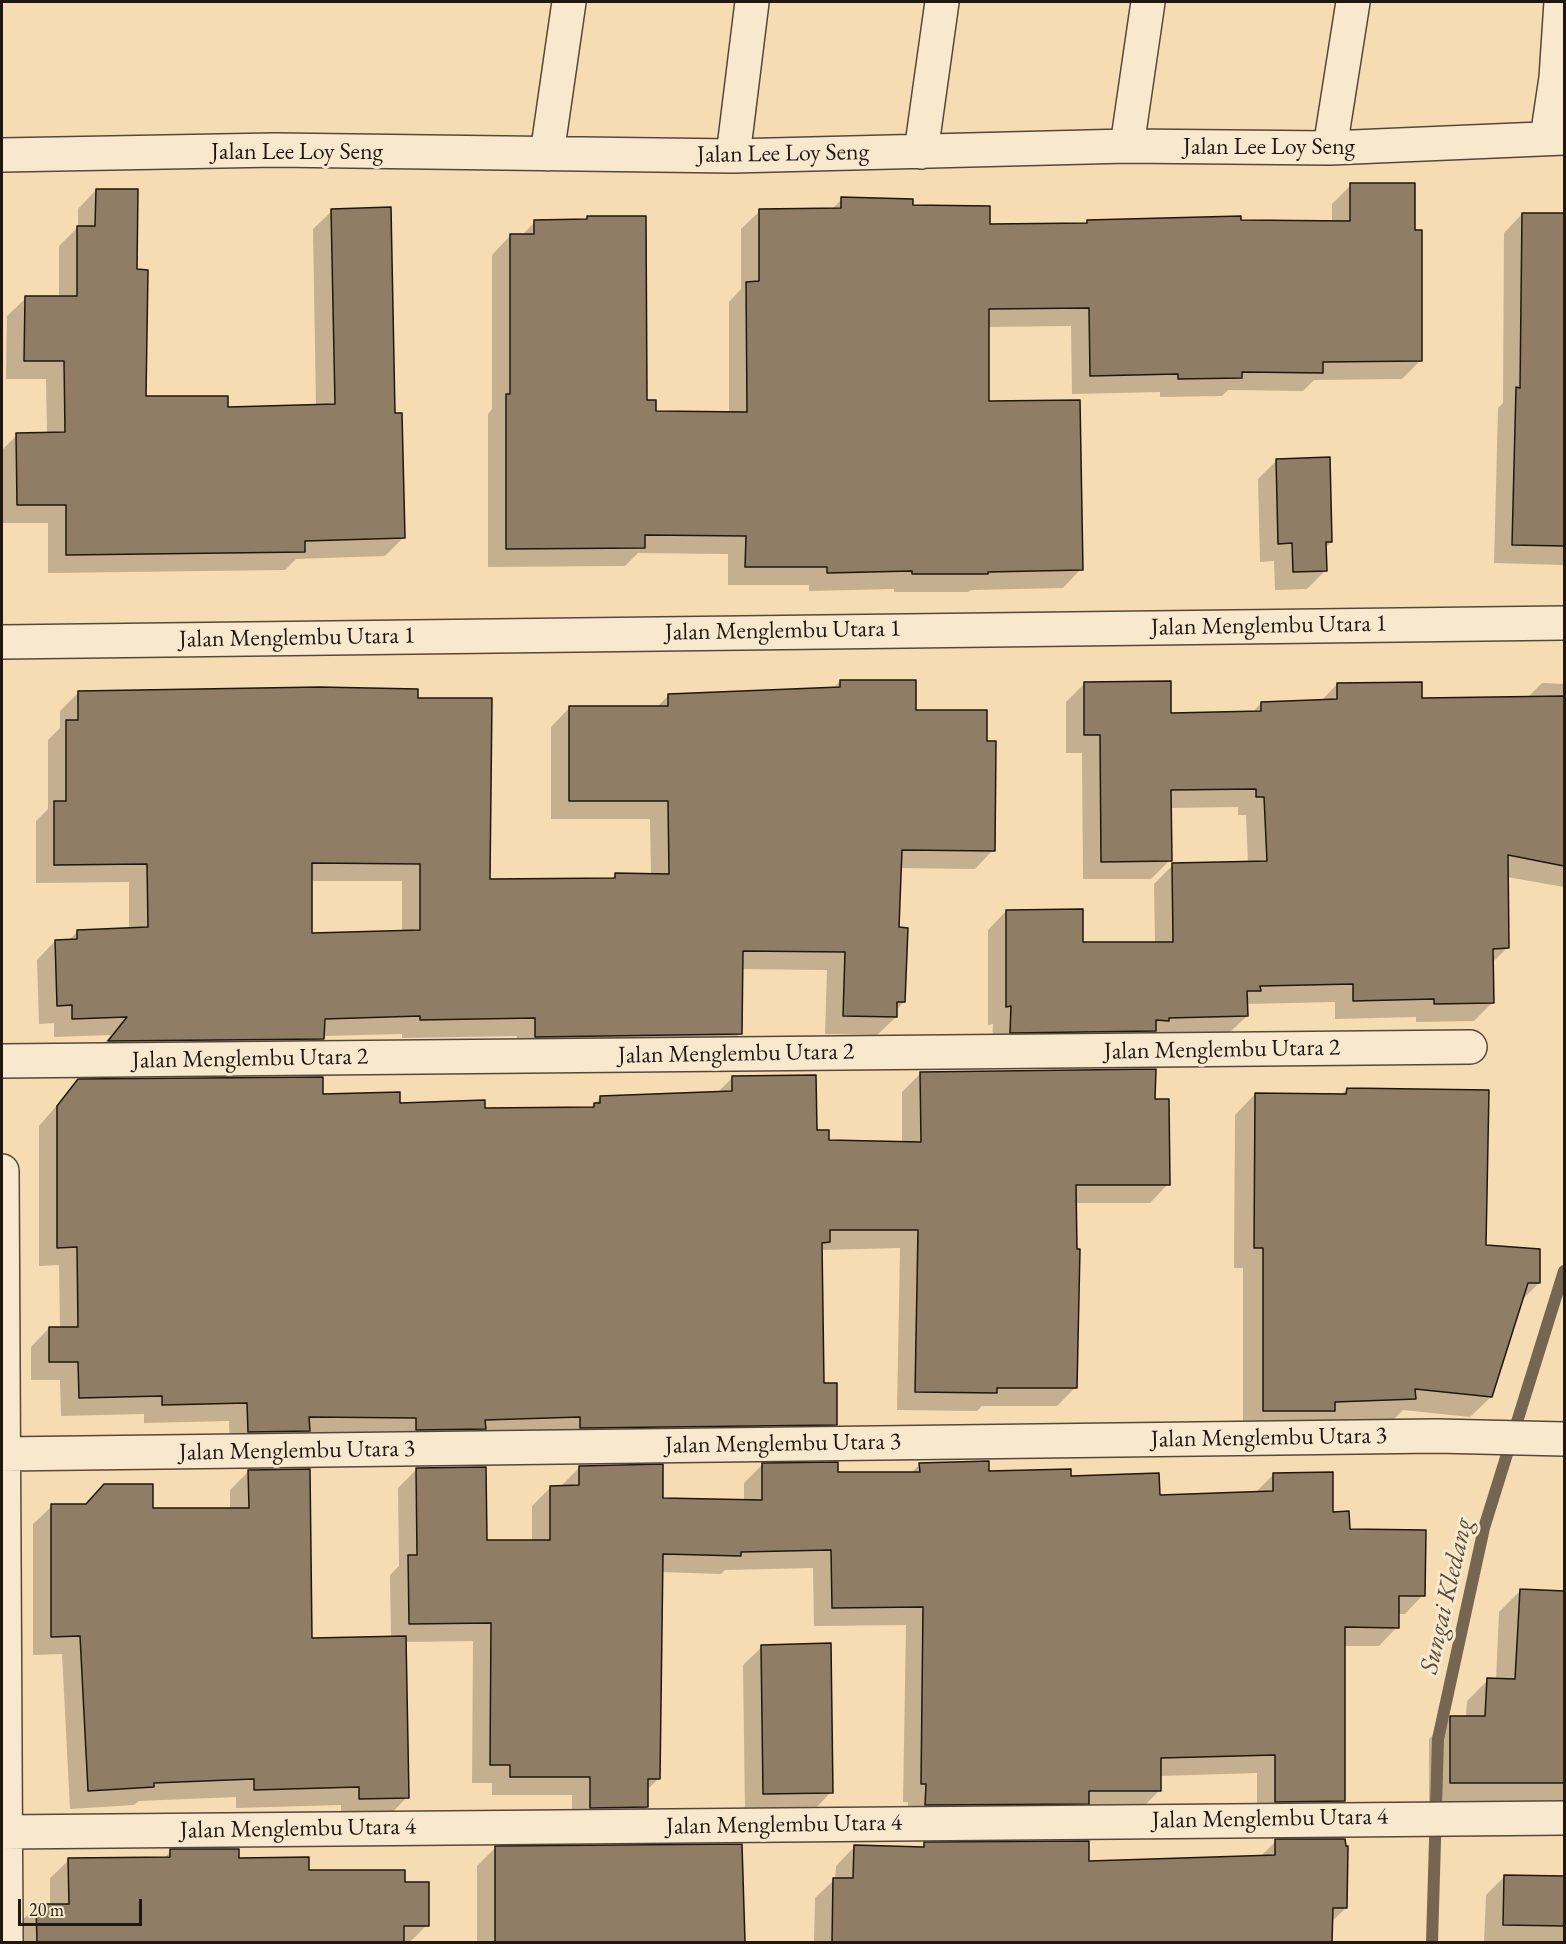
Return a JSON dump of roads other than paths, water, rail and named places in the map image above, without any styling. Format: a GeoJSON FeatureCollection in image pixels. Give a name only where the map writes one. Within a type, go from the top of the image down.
{"type":"FeatureCollection","features":[{"type":"Feature","properties":{"kind":"street"},"geometry":{"type":"LineString","coordinates":[[547,154],[569,2]]}},
{"type":"Feature","properties":{"kind":"street"},"geometry":{"type":"LineString","coordinates":[[733,156],[752,2]]}},
{"type":"Feature","properties":{"kind":"street"},"geometry":{"type":"LineString","coordinates":[[921,152],[942,2]]}},
{"type":"Feature","properties":{"kind":"street"},"geometry":{"type":"LineString","coordinates":[[1127,146],[1149,2]]}},
{"type":"Feature","properties":{"kind":"street"},"geometry":{"type":"LineString","coordinates":[[1330,148],[1353,2]]}},
{"type":"Feature","properties":{"kind":"street"},"geometry":{"type":"LineString","coordinates":[[1556,138],[1556,78],[1561,2]]}},
{"type":"Feature","properties":{"kind":"street","name":"Jalan Lee Loy Seng"},"geometry":{"type":"LineString","coordinates":[[2,155],[275,150],[733,156],[1127,146],[1330,148],[1556,138]]}},
{"type":"Feature","properties":{"kind":"street","name":"Jalan Menglembu Utara 1"},"geometry":{"type":"LineString","coordinates":[[2,642],[1564,623]]}},
{"type":"Feature","properties":{"kind":"street","name":"Jalan Menglembu Utara 2"},"geometry":{"type":"LineString","coordinates":[[2,1061],[1470,1047]]}},
{"type":"Feature","properties":{"kind":"street"},"geometry":{"type":"LineString","coordinates":[[2,1171],[3,1832],[6,1942]]}},
{"type":"Feature","properties":{"kind":"street","name":"Jalan Menglembu Utara 3"},"geometry":{"type":"LineString","coordinates":[[3,1454],[1437,1436],[1551,1439]]}},
{"type":"Feature","properties":{"kind":"street","name":"Jalan Menglembu Utara 4"},"geometry":{"type":"LineString","coordinates":[[3,1832],[1360,1818],[1564,1818]]}},
{"type":"Feature","properties":{"kind":"waterway","name":"Sungai Kledang"},"geometry":{"type":"LineString","coordinates":[[1432,1942],[1438,1739],[1484,1528],[1564,1271]]}}]}
